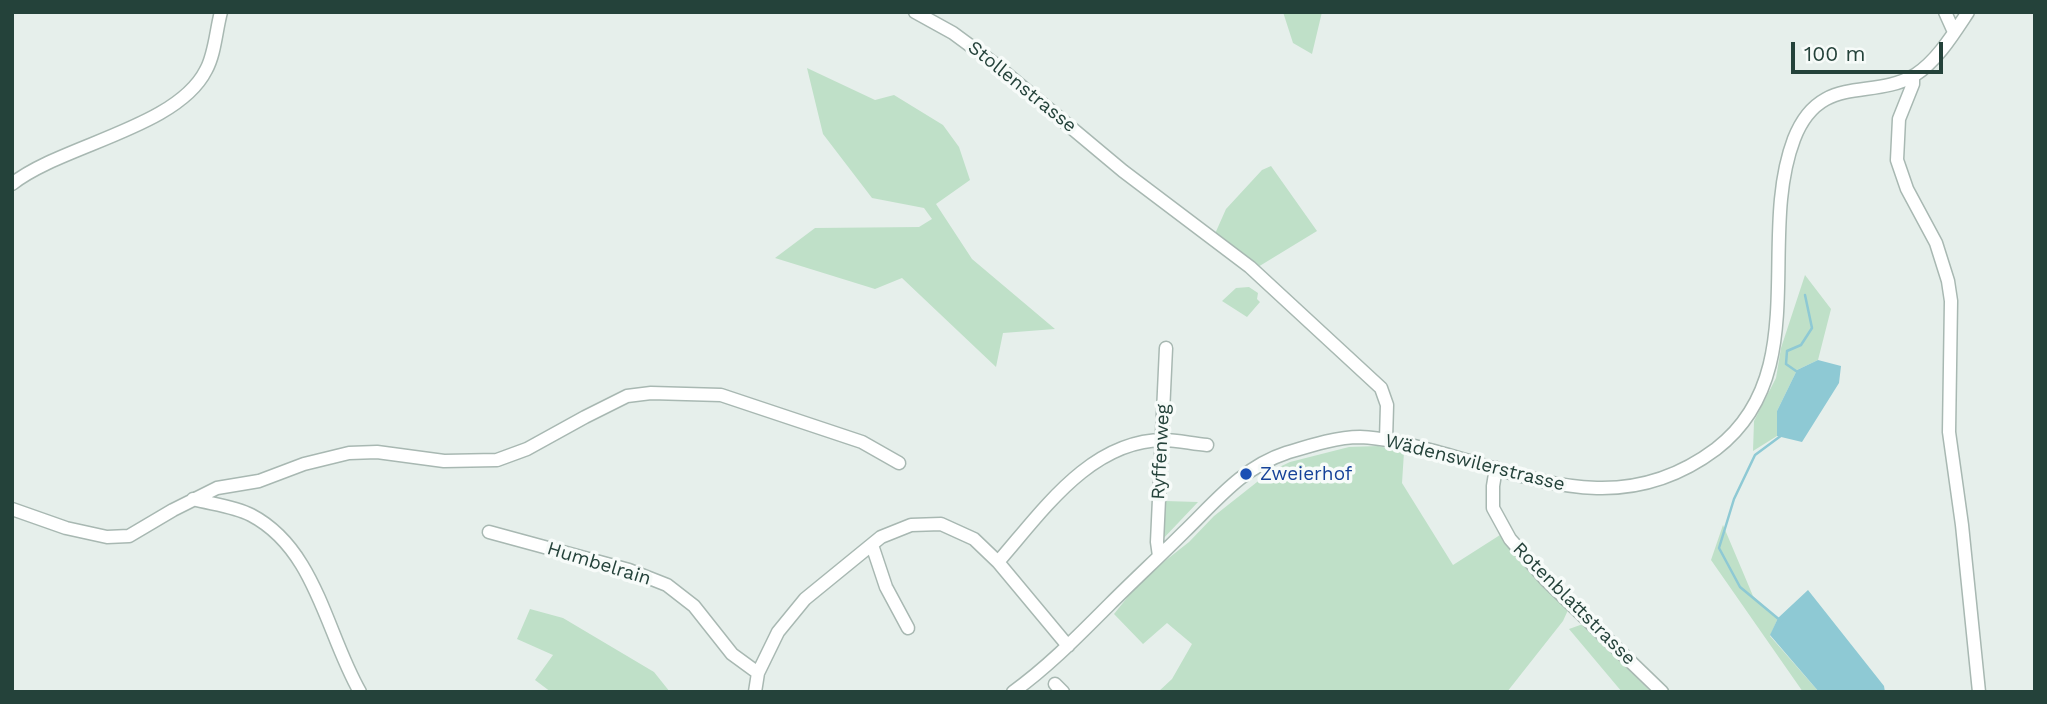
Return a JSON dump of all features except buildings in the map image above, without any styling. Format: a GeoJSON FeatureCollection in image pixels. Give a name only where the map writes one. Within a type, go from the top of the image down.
{"type":"FeatureCollection","features":[{"type":"Feature","properties":{"kind":"street"},"geometry":{"type":"LineString","coordinates":[[12,184],[159,112],[192,90],[207,69],[221,12]]}},
{"type":"Feature","properties":{"kind":"street","name":"Stollenstrasse"},"geometry":{"type":"LineString","coordinates":[[915,12],[953,33],[995,64],[1123,171],[1250,267],[1381,388],[1387,405],[1386,440]]}},
{"type":"Feature","properties":{"kind":"street"},"geometry":{"type":"LineString","coordinates":[[1945,12],[1954,33]]}},
{"type":"Feature","properties":{"kind":"street","name":"Wädenswilerstrasse"},"geometry":{"type":"LineString","coordinates":[[1013,692],[1068,646],[1229,486],[1267,460],[1344,438],[1386,440],[1547,482],[1601,490],[1659,480],[1692,465],[1720,446],[1749,416],[1762,392],[1772,355],[1784,185],[1788,158],[1796,134],[1809,113],[1840,92],[1893,83],[1913,76],[1929,63],[1968,12]]}},
{"type":"Feature","properties":{"kind":"street"},"geometry":{"type":"LineString","coordinates":[[1913,76],[1913,84],[1899,119],[1897,160],[1904,182],[1939,250],[1951,301],[1949,432],[1962,525],[1979,692]]}},
{"type":"Feature","properties":{"kind":"street","name":"Ryffenweg"},"geometry":{"type":"LineString","coordinates":[[1159,556],[1157,542],[1166,348]]}},
{"type":"Feature","properties":{"kind":"street"},"geometry":{"type":"LineString","coordinates":[[12,509],[66,528],[107,537],[129,536],[217,488],[259,481],[304,464],[349,453],[377,452],[444,461],[497,460],[527,449],[627,396],[651,393],[721,395],[862,442],[899,463]]}},
{"type":"Feature","properties":{"kind":"street"},"geometry":{"type":"LineString","coordinates":[[998,562],[1069,482],[1102,457],[1131,445],[1163,440],[1207,445]]}},
{"type":"Feature","properties":{"kind":"street","name":"Rotenblattstrasse"},"geometry":{"type":"LineString","coordinates":[[1496,468],[1493,508],[1510,539],[1546,580],[1662,692]]}},
{"type":"Feature","properties":{"kind":"street"},"geometry":{"type":"LineString","coordinates":[[193,499],[249,513],[275,531],[296,554],[332,628],[347,669],[360,692]]}},
{"type":"Feature","properties":{"kind":"street"},"geometry":{"type":"LineString","coordinates":[[755,692],[758,673],[778,632],[805,599],[881,537],[911,525],[941,524],[974,539],[998,562],[1068,646]]}},
{"type":"Feature","properties":{"kind":"street","name":"Humbelrain"},"geometry":{"type":"LineString","coordinates":[[489,533],[629,570],[667,585],[694,606],[732,654],[758,673]]}},
{"type":"Feature","properties":{"kind":"street"},"geometry":{"type":"LineString","coordinates":[[872,545],[886,587],[908,628]]}},
{"type":"Feature","properties":{"kind":"green space"},"geometry":{"type":"Polygon","coordinates":[[[1283,12],[1322,12],[1312,54],[1293,43],[1283,12]]]}},
{"type":"Feature","properties":{"kind":"green space"},"geometry":{"type":"Polygon","coordinates":[[[807,68],[875,100],[894,95],[943,125],[959,147],[970,180],[936,204],[972,259],[1055,329],[1003,333],[996,367],[902,278],[875,289],[775,258],[815,228],[919,227],[932,219],[924,208],[872,198],[823,134],[807,68]]]}},
{"type":"Feature","properties":{"kind":"green space"},"geometry":{"type":"Polygon","coordinates":[[[1271,166],[1317,231],[1253,270],[1214,236],[1226,209],[1262,170],[1271,166]]]}},
{"type":"Feature","properties":{"kind":"green space"},"geometry":{"type":"Polygon","coordinates":[[[1805,275],[1831,309],[1818,360],[1797,370],[1777,411],[1777,436],[1753,451],[1754,421],[1776,378],[1781,348],[1805,275]]]}},
{"type":"Feature","properties":{"kind":"green space"},"geometry":{"type":"Polygon","coordinates":[[[1249,287],[1258,293],[1257,299],[1260,302],[1247,317],[1222,301],[1236,288],[1249,287]]]}},
{"type":"Feature","properties":{"kind":"green space"},"geometry":{"type":"Polygon","coordinates":[[[1378,446],[1404,452],[1402,483],[1453,565],[1500,535],[1568,610],[1563,621],[1507,692],[1158,692],[1172,679],[1192,644],[1167,623],[1143,644],[1114,614],[1142,579],[1271,471],[1290,462],[1349,447],[1378,446]]]}},
{"type":"Feature","properties":{"kind":"green space"},"geometry":{"type":"Polygon","coordinates":[[[1165,501],[1198,502],[1161,541],[1165,501]]]}},
{"type":"Feature","properties":{"kind":"green space"},"geometry":{"type":"Polygon","coordinates":[[[1723,525],[1753,596],[1778,618],[1770,636],[1819,692],[1803,692],[1711,560],[1723,525]]]}},
{"type":"Feature","properties":{"kind":"green space"},"geometry":{"type":"Polygon","coordinates":[[[530,609],[563,618],[654,672],[670,692],[551,692],[535,680],[553,655],[517,639],[530,609]]]}},
{"type":"Feature","properties":{"kind":"green space"},"geometry":{"type":"Polygon","coordinates":[[[1583,624],[1651,692],[1622,692],[1569,629],[1583,624]]]}},
{"type":"Feature","properties":{"kind":"water"},"geometry":{"type":"Polygon","coordinates":[[[1818,360],[1841,366],[1839,383],[1802,442],[1777,436],[1777,411],[1797,370],[1818,360]]]}},
{"type":"Feature","properties":{"kind":"water"},"geometry":{"type":"Polygon","coordinates":[[[1808,590],[1884,686],[1885,692],[1819,692],[1770,635],[1778,618],[1808,590]]]}},
{"type":"Feature","properties":{"kind":"waterway"},"geometry":{"type":"LineString","coordinates":[[1796,371],[1786,364],[1787,351],[1801,345],[1812,328],[1805,295]]}},
{"type":"Feature","properties":{"kind":"waterway"},"geometry":{"type":"LineString","coordinates":[[1781,621],[1740,587],[1719,548],[1734,499],[1755,455],[1782,435]]}},
{"type":"Feature","properties":{"kind":"place","name":"Zweierhof"},"geometry":{"type":"Point","coordinates":[1246,474]}}]}
